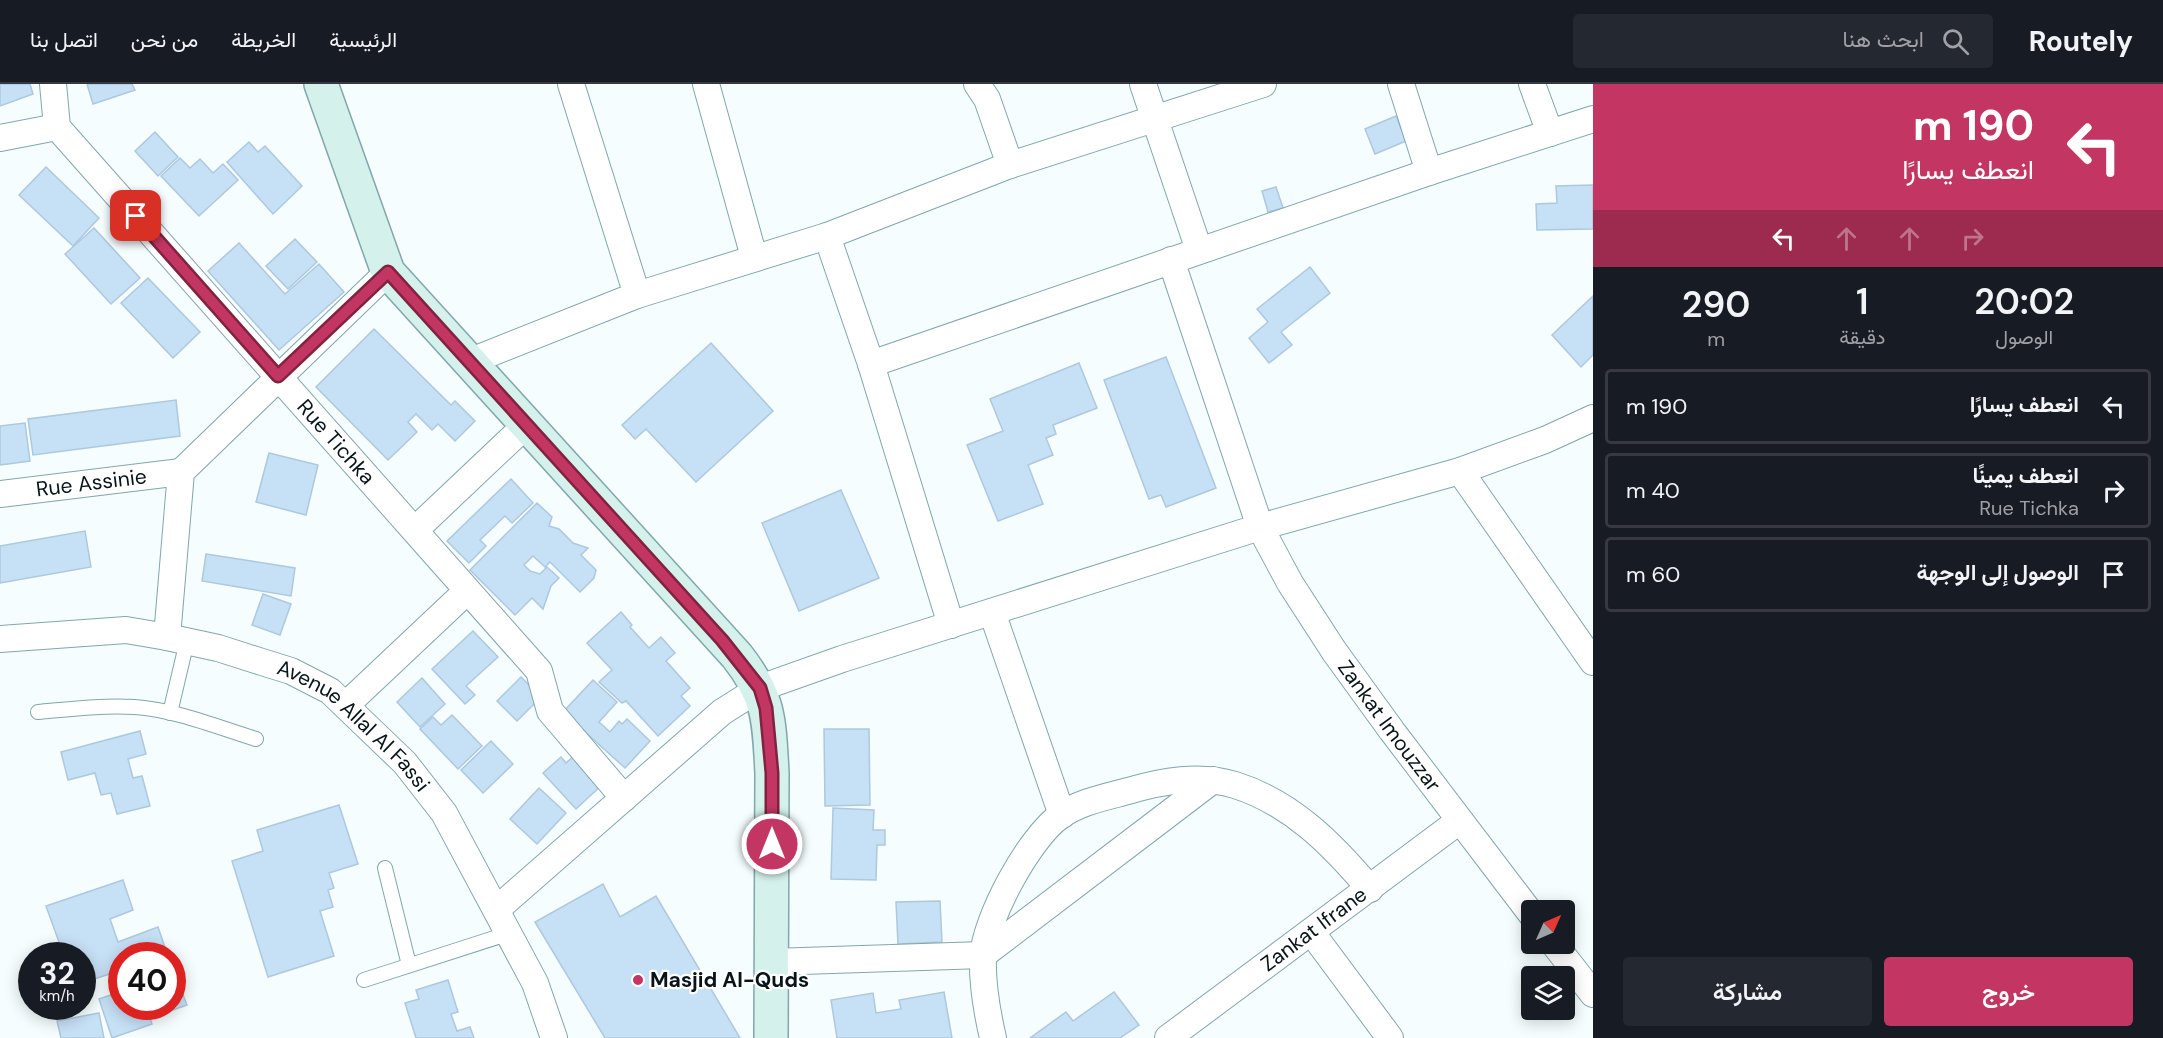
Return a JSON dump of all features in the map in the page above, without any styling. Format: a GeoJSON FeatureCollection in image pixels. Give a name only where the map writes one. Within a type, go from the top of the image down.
{"type":"FeatureCollection","features":[{"type":"Feature","properties":{"kind":"street"},"geometry":{"type":"LineString","coordinates":[[0,138],[57,127],[53,84]]}},
{"type":"Feature","properties":{"kind":"street"},"geometry":{"type":"LineString","coordinates":[[321,84],[388,272],[737,656],[760,688],[770,733],[772,773],[771,1038]]}},
{"type":"Feature","properties":{"kind":"street"},"geometry":{"type":"LineString","coordinates":[[706,84],[754,257]]}},
{"type":"Feature","properties":{"kind":"street"},"geometry":{"type":"LineString","coordinates":[[977,84],[987,99],[1010,165]]}},
{"type":"Feature","properties":{"kind":"street"},"geometry":{"type":"LineString","coordinates":[[1143,84],[1198,250]]}},
{"type":"Feature","properties":{"kind":"street"},"geometry":{"type":"LineString","coordinates":[[471,361],[637,295],[827,236],[1010,165],[1263,84]]}},
{"type":"Feature","properties":{"kind":"street"},"geometry":{"type":"LineString","coordinates":[[1401,84],[1429,171]]}},
{"type":"Feature","properties":{"kind":"street"},"geometry":{"type":"LineString","coordinates":[[1532,84],[1550,133]]}},
{"type":"Feature","properties":{"kind":"street"},"geometry":{"type":"LineString","coordinates":[[576,85],[637,295]]}},
{"type":"Feature","properties":{"kind":"street"},"geometry":{"type":"LineString","coordinates":[[871,363],[1429,171],[1593,119]]}},
{"type":"Feature","properties":{"kind":"street","name":"Rue Tichka"},"geometry":{"type":"LineString","coordinates":[[57,127],[539,671],[550,711],[624,798]]}},
{"type":"Feature","properties":{"kind":"street"},"geometry":{"type":"LineString","coordinates":[[827,236],[871,363],[951,625]]}},
{"type":"Feature","properties":{"kind":"street","name":"Zankat Imouzzar"},"geometry":{"type":"LineString","coordinates":[[1171,260],[1260,528],[1290,583],[1334,651],[1521,901]]}},
{"type":"Feature","properties":{"kind":"street"},"geometry":{"type":"LineString","coordinates":[[177,639],[181,472],[388,272]]}},
{"type":"Feature","properties":{"kind":"street"},"geometry":{"type":"LineString","coordinates":[[497,909],[722,712],[760,688],[842,659],[1260,528],[1460,471],[1545,440],[1593,418]]}},
{"type":"Feature","properties":{"kind":"street"},"geometry":{"type":"LineString","coordinates":[[415,530],[528,424]]}},
{"type":"Feature","properties":{"kind":"street"},"geometry":{"type":"LineString","coordinates":[[1460,471],[1593,662]]}},
{"type":"Feature","properties":{"kind":"street","name":"Rue Assinie"},"geometry":{"type":"LineString","coordinates":[[0,494],[181,472]]}},
{"type":"Feature","properties":{"kind":"street"},"geometry":{"type":"LineString","coordinates":[[346,705],[467,591]]}},
{"type":"Feature","properties":{"kind":"street"},"geometry":{"type":"LineString","coordinates":[[992,612],[1062,815]]}},
{"type":"Feature","properties":{"kind":"street","name":"Avenue Allal Al Fassi"},"geometry":{"type":"LineString","coordinates":[[0,639],[126,630],[218,648],[291,671],[330,691],[424,784],[444,813],[535,983],[554,1038]]}},
{"type":"Feature","properties":{"kind":"street"},"geometry":{"type":"LineString","coordinates":[[772,962],[983,955],[1213,780]]}},
{"type":"Feature","properties":{"kind":"street"},"geometry":{"type":"LineString","coordinates":[[993,1038],[988,1014],[983,955],[997,909],[1008,885],[1048,826],[1062,815],[1104,797],[1152,784],[1213,780],[1258,794],[1295,815],[1335,849],[1370,889]]}},
{"type":"Feature","properties":{"kind":"street","name":"Zankat Ifrane"},"geometry":{"type":"LineString","coordinates":[[1168,1038],[1312,933],[1459,821]]}},
{"type":"Feature","properties":{"kind":"street"},"geometry":{"type":"LineString","coordinates":[[1312,933],[1390,1038]]}},
{"type":"Feature","properties":{"kind":"street"},"geometry":{"type":"LineString","coordinates":[[1562,954],[1593,994]]}},
{"type":"Feature","properties":{"kind":"lane"},"geometry":{"type":"LineString","coordinates":[[170,712],[177,639]]}},
{"type":"Feature","properties":{"kind":"lane"},"geometry":{"type":"LineString","coordinates":[[38,712],[137,707],[170,712],[256,739]]}},
{"type":"Feature","properties":{"kind":"lane"},"geometry":{"type":"LineString","coordinates":[[385,868],[409,965]]}},
{"type":"Feature","properties":{"kind":"lane"},"geometry":{"type":"LineString","coordinates":[[363,980],[510,933]]}},
{"type":"Feature","properties":{"kind":"building"},"geometry":{"type":"Polygon","coordinates":[[[0,84],[30,84],[33,94],[0,106],[0,84]]]}},
{"type":"Feature","properties":{"kind":"building"},"geometry":{"type":"Polygon","coordinates":[[[87,84],[132,84],[135,90],[93,104],[87,84]]]}},
{"type":"Feature","properties":{"kind":"building"},"geometry":{"type":"Polygon","coordinates":[[[1396,116],[1406,141],[1375,154],[1365,129],[1396,116]]]}},
{"type":"Feature","properties":{"kind":"building"},"geometry":{"type":"Polygon","coordinates":[[[155,132],[178,157],[158,176],[135,151],[155,132]]]}},
{"type":"Feature","properties":{"kind":"building"},"geometry":{"type":"Polygon","coordinates":[[[249,142],[258,152],[265,146],[302,186],[273,214],[227,162],[249,142]]]}},
{"type":"Feature","properties":{"kind":"building"},"geometry":{"type":"Polygon","coordinates":[[[180,158],[190,168],[200,159],[213,173],[223,164],[238,180],[199,216],[161,176],[180,158]]]}},
{"type":"Feature","properties":{"kind":"building"},"geometry":{"type":"Polygon","coordinates":[[[46,167],[99,218],[73,246],[19,195],[46,167]]]}},
{"type":"Feature","properties":{"kind":"building"},"geometry":{"type":"Polygon","coordinates":[[[1593,185],[1593,229],[1537,230],[1536,204],[1557,203],[1556,186],[1593,185]]]}},
{"type":"Feature","properties":{"kind":"building"},"geometry":{"type":"Polygon","coordinates":[[[1276,187],[1283,208],[1268,212],[1262,191],[1276,187]]]}},
{"type":"Feature","properties":{"kind":"building"},"geometry":{"type":"Polygon","coordinates":[[[94,228],[140,278],[111,304],[65,254],[94,228]]]}},
{"type":"Feature","properties":{"kind":"building"},"geometry":{"type":"Polygon","coordinates":[[[295,239],[317,262],[288,289],[266,266],[295,239]]]}},
{"type":"Feature","properties":{"kind":"building"},"geometry":{"type":"Polygon","coordinates":[[[239,243],[285,294],[319,264],[344,292],[279,350],[208,271],[239,243]]]}},
{"type":"Feature","properties":{"kind":"building"},"geometry":{"type":"Polygon","coordinates":[[[1310,267],[1330,293],[1281,332],[1292,345],[1269,363],[1249,338],[1268,322],[1257,309],[1310,267]]]}},
{"type":"Feature","properties":{"kind":"building"},"geometry":{"type":"Polygon","coordinates":[[[148,278],[200,332],[173,358],[121,303],[148,278]]]}},
{"type":"Feature","properties":{"kind":"building"},"geometry":{"type":"Polygon","coordinates":[[[1593,296],[1593,355],[1581,367],[1552,335],[1593,296]]]}},
{"type":"Feature","properties":{"kind":"building"},"geometry":{"type":"Polygon","coordinates":[[[374,329],[451,405],[455,401],[475,421],[455,441],[438,424],[432,430],[416,414],[408,422],[417,432],[388,460],[316,387],[374,329]]]}},
{"type":"Feature","properties":{"kind":"building"},"geometry":{"type":"Polygon","coordinates":[[[711,343],[773,411],[696,482],[646,429],[635,439],[622,425],[711,343]]]}},
{"type":"Feature","properties":{"kind":"building"},"geometry":{"type":"Polygon","coordinates":[[[1166,357],[1216,488],[1166,507],[1161,495],[1149,499],[1104,380],[1166,357]]]}},
{"type":"Feature","properties":{"kind":"building"},"geometry":{"type":"Polygon","coordinates":[[[1079,363],[1097,408],[1053,425],[1056,434],[1046,438],[1053,455],[1028,465],[1043,504],[998,521],[967,445],[1003,431],[990,399],[1079,363]]]}},
{"type":"Feature","properties":{"kind":"building"},"geometry":{"type":"Polygon","coordinates":[[[176,400],[180,436],[33,455],[28,419],[176,400]]]}},
{"type":"Feature","properties":{"kind":"building"},"geometry":{"type":"Polygon","coordinates":[[[25,423],[30,461],[0,465],[0,426],[25,423]]]}},
{"type":"Feature","properties":{"kind":"building"},"geometry":{"type":"Polygon","coordinates":[[[269,453],[318,465],[306,515],[256,502],[269,453]]]}},
{"type":"Feature","properties":{"kind":"building"},"geometry":{"type":"Polygon","coordinates":[[[511,479],[533,503],[512,523],[505,516],[480,540],[486,546],[469,563],[447,541],[511,479]]]}},
{"type":"Feature","properties":{"kind":"building"},"geometry":{"type":"Polygon","coordinates":[[[841,490],[879,578],[799,611],[762,523],[841,490]]]}},
{"type":"Feature","properties":{"kind":"building"},"geometry":{"type":"Polygon","coordinates":[[[537,503],[552,517],[549,526],[559,529],[573,543],[588,548],[581,555],[596,570],[594,578],[580,592],[550,562],[545,567],[533,556],[524,565],[530,571],[540,574],[547,567],[559,578],[551,586],[543,609],[532,598],[515,615],[470,570],[537,503]]]}},
{"type":"Feature","properties":{"kind":"building"},"geometry":{"type":"Polygon","coordinates":[[[85,531],[91,567],[0,583],[0,546],[85,531]]]}},
{"type":"Feature","properties":{"kind":"building"},"geometry":{"type":"Polygon","coordinates":[[[206,554],[295,568],[291,596],[202,581],[206,554]]]}},
{"type":"Feature","properties":{"kind":"building"},"geometry":{"type":"Polygon","coordinates":[[[263,594],[291,604],[280,635],[252,625],[263,594]]]}},
{"type":"Feature","properties":{"kind":"building"},"geometry":{"type":"Polygon","coordinates":[[[621,612],[632,625],[630,627],[649,648],[661,637],[675,653],[666,661],[690,688],[681,696],[690,706],[658,736],[626,701],[622,703],[599,682],[612,670],[587,643],[621,612]]]}},
{"type":"Feature","properties":{"kind":"building"},"geometry":{"type":"Polygon","coordinates":[[[473,631],[498,657],[466,686],[475,695],[465,704],[432,669],[473,631]]]}},
{"type":"Feature","properties":{"kind":"building"},"geometry":{"type":"Polygon","coordinates":[[[521,677],[541,697],[517,721],[497,701],[521,677]]]}},
{"type":"Feature","properties":{"kind":"building"},"geometry":{"type":"Polygon","coordinates":[[[422,678],[445,704],[420,727],[397,702],[422,678]]]}},
{"type":"Feature","properties":{"kind":"building"},"geometry":{"type":"Polygon","coordinates":[[[593,680],[617,702],[599,722],[610,732],[619,721],[622,724],[627,719],[650,741],[625,768],[563,712],[593,680]]]}},
{"type":"Feature","properties":{"kind":"building"},"geometry":{"type":"Polygon","coordinates":[[[452,715],[482,746],[458,769],[420,729],[433,717],[441,725],[452,715]]]}},
{"type":"Feature","properties":{"kind":"building"},"geometry":{"type":"Polygon","coordinates":[[[824,729],[869,729],[870,805],[825,806],[824,729]]]}},
{"type":"Feature","properties":{"kind":"building"},"geometry":{"type":"Polygon","coordinates":[[[140,731],[146,754],[128,759],[133,778],[142,776],[150,806],[117,814],[111,793],[101,795],[95,773],[68,780],[61,752],[140,731]]]}},
{"type":"Feature","properties":{"kind":"building"},"geometry":{"type":"Polygon","coordinates":[[[491,741],[513,764],[483,793],[461,770],[491,741]]]}},
{"type":"Feature","properties":{"kind":"building"},"geometry":{"type":"Polygon","coordinates":[[[578,752],[605,782],[576,809],[543,773],[561,757],[566,763],[578,752]]]}},
{"type":"Feature","properties":{"kind":"building"},"geometry":{"type":"Polygon","coordinates":[[[539,788],[566,813],[537,844],[510,819],[539,788]]]}},
{"type":"Feature","properties":{"kind":"building"},"geometry":{"type":"Polygon","coordinates":[[[339,805],[358,864],[329,873],[334,888],[328,890],[333,907],[320,911],[334,956],[268,977],[232,861],[263,851],[257,830],[339,805]]]}},
{"type":"Feature","properties":{"kind":"building"},"geometry":{"type":"Polygon","coordinates":[[[833,808],[874,810],[873,830],[885,830],[885,845],[877,845],[876,880],[831,879],[833,808]]]}},
{"type":"Feature","properties":{"kind":"building"},"geometry":{"type":"Polygon","coordinates":[[[123,880],[133,910],[110,919],[118,942],[108,942],[108,975],[96,978],[96,942],[59,942],[46,906],[123,880]]]}},
{"type":"Feature","properties":{"kind":"building","name":"Masjid Al-Quds"},"geometry":{"type":"Polygon","coordinates":[[[603,884],[620,917],[656,896],[740,1038],[605,1038],[535,922],[603,884]]]}},
{"type":"Feature","properties":{"kind":"building"},"geometry":{"type":"Polygon","coordinates":[[[940,901],[942,942],[898,944],[896,902],[940,901]]]}},
{"type":"Feature","properties":{"kind":"building"},"geometry":{"type":"Polygon","coordinates":[[[158,927],[163,942],[118,942],[158,927]]]}},
{"type":"Feature","properties":{"kind":"building"},"geometry":{"type":"Polygon","coordinates":[[[448,980],[458,1012],[451,1014],[457,1031],[470,1027],[474,1038],[416,1038],[405,1003],[419,999],[416,990],[448,980]]]}},
{"type":"Feature","properties":{"kind":"building"},"geometry":{"type":"Polygon","coordinates":[[[944,992],[952,1038],[837,1038],[831,1000],[873,993],[876,1013],[901,1009],[899,1000],[944,992]]]}},
{"type":"Feature","properties":{"kind":"building"},"geometry":{"type":"Polygon","coordinates":[[[1114,992],[1139,1025],[1120,1038],[1030,1038],[1066,1012],[1073,1021],[1114,992]]]}},
{"type":"Feature","properties":{"kind":"building"},"geometry":{"type":"Polygon","coordinates":[[[108,996],[108,1020],[151,1020],[152,1024],[112,1038],[99,999],[108,996]]]}},
{"type":"Feature","properties":{"kind":"building"},"geometry":{"type":"Polygon","coordinates":[[[99,1013],[104,1038],[61,1038],[57,1021],[96,1020],[96,1014],[99,1013]]]}},
{"type":"Feature","properties":{"kind":"place","name":"Masjid Al-Quds"},"geometry":{"type":"Point","coordinates":[638,980]}},
{"type":"Feature","properties":{"kind":"route"},"geometry":{"type":"LineString","coordinates":[[136,216],[278,376],[388,272],[417,306],[471,361],[748,670],[760,688],[770,733],[772,844]]}}]}
